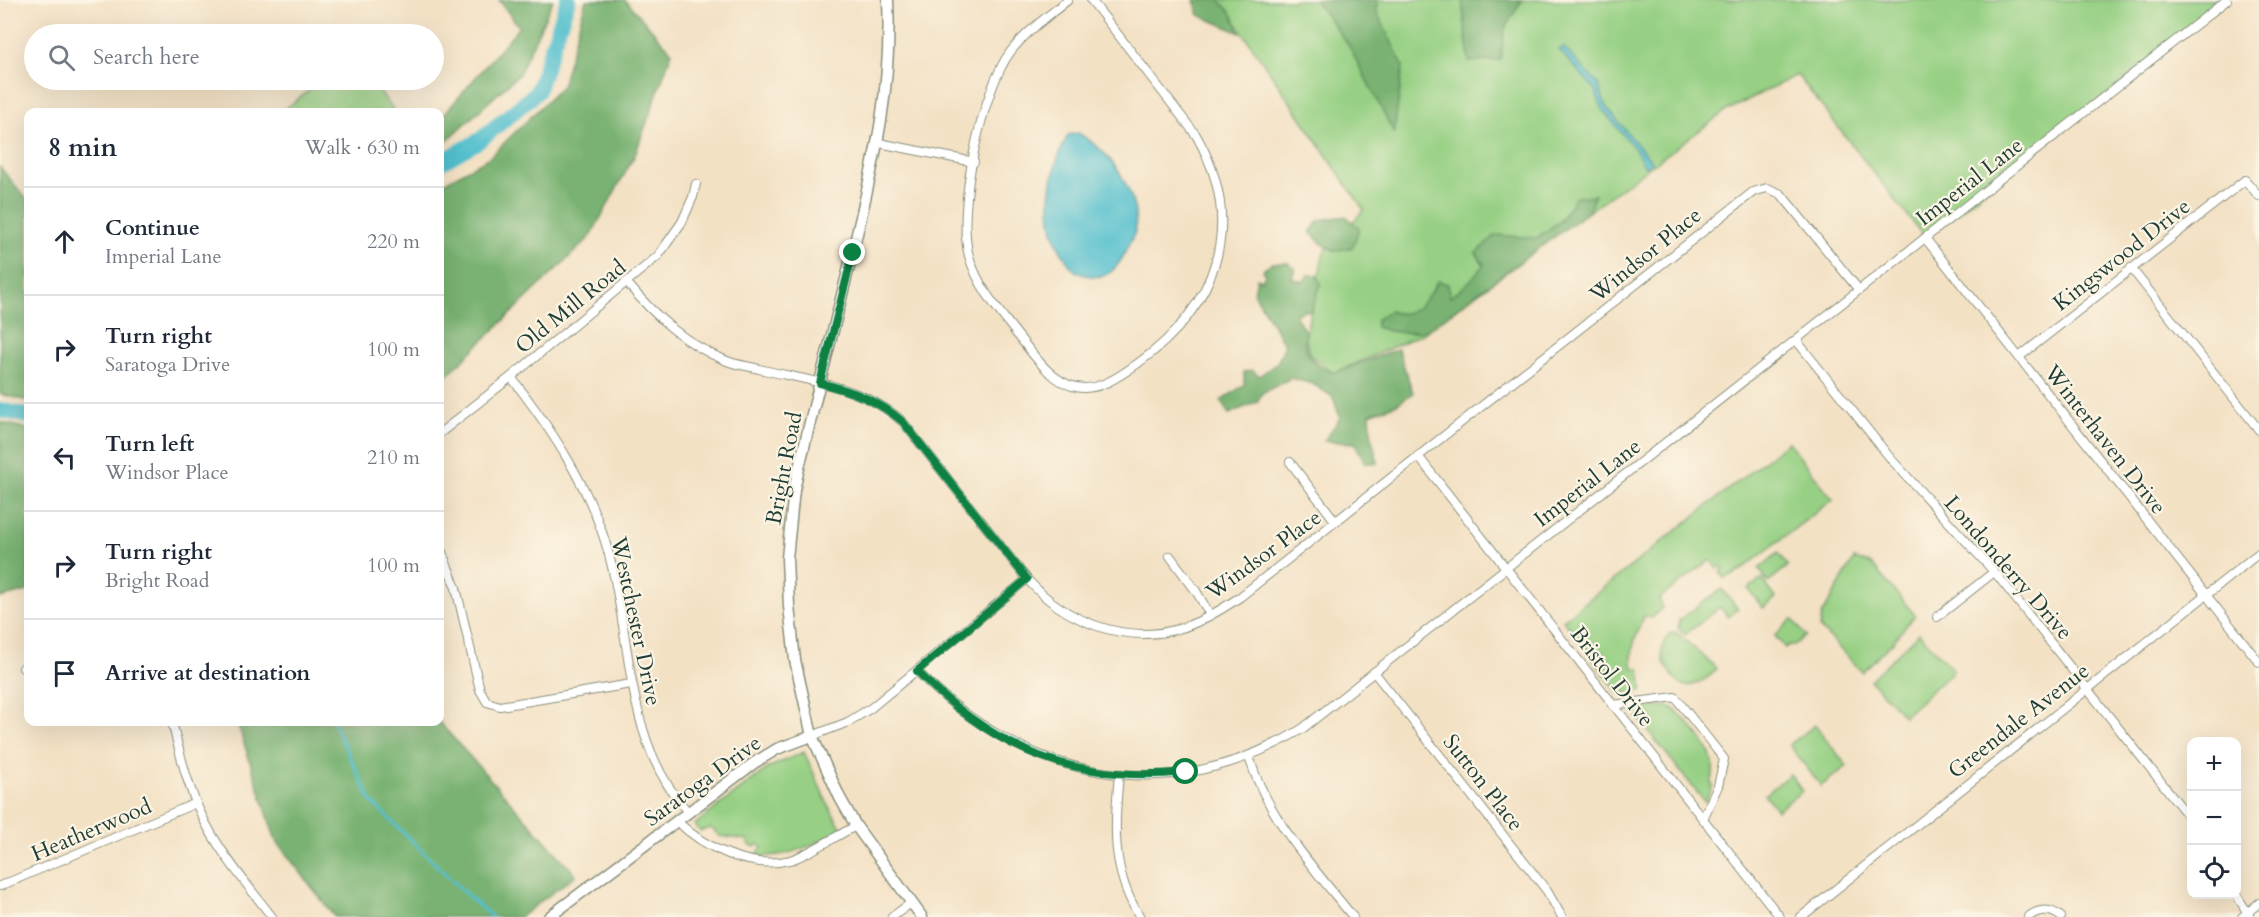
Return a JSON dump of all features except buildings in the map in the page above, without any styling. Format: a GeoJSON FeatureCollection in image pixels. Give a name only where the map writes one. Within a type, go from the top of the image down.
{"type":"FeatureCollection","features":[{"type":"Feature","properties":{"kind":"main road","name":"Bright Road"},"geometry":{"type":"LineString","coordinates":[[888,0],[888,75],[879,143],[795,490],[788,558],[791,633],[812,736],[856,826],[922,917]]}},
{"type":"Feature","properties":{"kind":"main road","name":"Saratoga Drive"},"geometry":{"type":"LineString","coordinates":[[549,917],[765,756],[812,736]]}},
{"type":"Feature","properties":{"kind":"street"},"geometry":{"type":"LineString","coordinates":[[1068,0],[1029,31],[1003,63],[987,100],[965,214],[966,241],[973,267],[989,297],[1049,371],[1078,388],[1090,388],[1114,379],[1163,343],[1191,314],[1210,278],[1220,239],[1220,198],[1203,147],[1189,124],[1091,0]]}},
{"type":"Feature","properties":{"kind":"street","name":"Imperial Lane"},"geometry":{"type":"LineString","coordinates":[[917,671],[954,706],[1004,740],[1025,751],[1065,765],[1119,775],[1186,772],[1249,757],[1275,745],[1302,729],[2227,0]]}},
{"type":"Feature","properties":{"kind":"street"},"geometry":{"type":"LineString","coordinates":[[879,143],[974,162]]}},
{"type":"Feature","properties":{"kind":"street","name":"Kingswood Drive"},"geometry":{"type":"LineString","coordinates":[[2019,357],[2246,180],[2259,196]]}},
{"type":"Feature","properties":{"kind":"street","name":"Old Mill Road"},"geometry":{"type":"LineString","coordinates":[[444,430],[658,256],[671,240],[688,210],[696,184]]}},
{"type":"Feature","properties":{"kind":"street","name":"Windsor Place"},"geometry":{"type":"LineString","coordinates":[[627,283],[660,319],[704,351],[729,362],[820,383],[869,398],[881,405],[903,422],[1027,579],[1044,597],[1066,613],[1090,624],[1117,631],[1150,634],[1189,626],[1240,597],[1732,207],[1760,189],[1767,188],[1781,194],[1859,290]]}},
{"type":"Feature","properties":{"kind":"street","name":"Winterhaven Drive"},"geometry":{"type":"LineString","coordinates":[[1925,238],[2259,662]]}},
{"type":"Feature","properties":{"kind":"street"},"geometry":{"type":"LineString","coordinates":[[2132,268],[2259,430]]}},
{"type":"Feature","properties":{"kind":"street","name":"Londonderry Drive"},"geometry":{"type":"LineString","coordinates":[[1796,340],[1891,459],[1994,572],[2187,815]]}},
{"type":"Feature","properties":{"kind":"street","name":"Westchester Drive"},"geometry":{"type":"LineString","coordinates":[[511,377],[536,410],[567,459],[591,509],[604,541],[620,606],[631,684],[648,746],[666,782],[688,812]]}},
{"type":"Feature","properties":{"kind":"street","name":"Bristol Drive"},"geometry":{"type":"LineString","coordinates":[[1418,456],[1780,917]]}},
{"type":"Feature","properties":{"kind":"street"},"geometry":{"type":"LineString","coordinates":[[1290,462],[1336,522]]}},
{"type":"Feature","properties":{"kind":"street","name":"Greendale Avenue"},"geometry":{"type":"LineString","coordinates":[[1801,917],[2087,688],[2259,554]]}},
{"type":"Feature","properties":{"kind":"street"},"geometry":{"type":"LineString","coordinates":[[1170,556],[1210,615]]}},
{"type":"Feature","properties":{"kind":"street"},"geometry":{"type":"LineString","coordinates":[[444,557],[456,588],[480,690],[493,706],[507,706],[631,684]]}},
{"type":"Feature","properties":{"kind":"street"},"geometry":{"type":"LineString","coordinates":[[1937,617],[1994,572]]}},
{"type":"Feature","properties":{"kind":"street","name":"Saratoga Drive"},"geometry":{"type":"LineString","coordinates":[[812,736],[860,716],[1027,579]]}},
{"type":"Feature","properties":{"kind":"street","name":"Sutton Place"},"geometry":{"type":"LineString","coordinates":[[1374,672],[1546,891],[1562,917]]}},
{"type":"Feature","properties":{"kind":"street"},"geometry":{"type":"LineString","coordinates":[[1613,705],[1675,697],[1724,759],[1718,786],[1703,819]]}},
{"type":"Feature","properties":{"kind":"street"},"geometry":{"type":"LineString","coordinates":[[173,726],[180,756],[196,803],[214,838],[272,917]]}},
{"type":"Feature","properties":{"kind":"street"},"geometry":{"type":"LineString","coordinates":[[1249,757],[1256,778],[1281,825],[1353,917]]}},
{"type":"Feature","properties":{"kind":"street"},"geometry":{"type":"LineString","coordinates":[[1119,775],[1115,818],[1117,852],[1123,882],[1140,917]]}},
{"type":"Feature","properties":{"kind":"street","name":"Heatherwood"},"geometry":{"type":"LineString","coordinates":[[0,886],[196,803]]}},
{"type":"Feature","properties":{"kind":"street"},"geometry":{"type":"LineString","coordinates":[[677,820],[701,841],[746,860],[768,862],[792,860],[856,826]]}},
{"type":"Feature","properties":{"kind":"street"},"geometry":{"type":"LineString","coordinates":[[2238,899],[2246,916],[2259,903]]}},
{"type":"Feature","properties":{"kind":"street"},"geometry":{"type":"LineString","coordinates":[[892,917],[911,903]]}},
{"type":"Feature","properties":{"kind":"street"},"geometry":{"type":"LineString","coordinates":[[2028,917],[2037,911],[2045,910],[2052,911],[2061,917]]}},
{"type":"Feature","properties":{"kind":"green space"},"geometry":{"type":"Polygon","coordinates":[[[499,0],[553,0],[519,74],[444,143],[444,114],[519,27],[499,0]]]}},
{"type":"Feature","properties":{"kind":"green space"},"geometry":{"type":"Polygon","coordinates":[[[586,0],[625,0],[672,52],[635,155],[590,237],[444,378],[444,183],[490,157],[562,86],[586,0]]]}},
{"type":"Feature","properties":{"kind":"green space"},"geometry":{"type":"Polygon","coordinates":[[[1194,0],[1219,0],[1232,14],[1240,33],[1199,15],[1194,0]]]}},
{"type":"Feature","properties":{"kind":"green space"},"geometry":{"type":"Polygon","coordinates":[[[1217,0],[2227,0],[1925,238],[1797,75],[1726,111],[1422,334],[1334,373],[1310,355],[1305,337],[1324,252],[1364,210],[1228,11],[1217,0]]]}},
{"type":"Feature","properties":{"kind":"green space"},"geometry":{"type":"Polygon","coordinates":[[[1315,0],[1378,0],[1376,10],[1403,66],[1394,133],[1349,46],[1315,0]]]}},
{"type":"Feature","properties":{"kind":"green space"},"geometry":{"type":"Polygon","coordinates":[[[1462,0],[1522,0],[1505,28],[1500,60],[1469,62],[1462,0]]]}},
{"type":"Feature","properties":{"kind":"green space"},"geometry":{"type":"Polygon","coordinates":[[[310,90],[378,90],[392,108],[286,108],[310,90]]]}},
{"type":"Feature","properties":{"kind":"green space"},"geometry":{"type":"Polygon","coordinates":[[[0,167],[24,196],[24,400],[0,394],[0,167]]]}},
{"type":"Feature","properties":{"kind":"green space"},"geometry":{"type":"Polygon","coordinates":[[[1595,195],[1588,212],[1427,330],[1401,333],[1376,327],[1376,320],[1389,311],[1406,313],[1413,311],[1424,302],[1438,281],[1448,284],[1450,297],[1467,284],[1484,265],[1476,253],[1496,235],[1536,238],[1560,221],[1576,197],[1595,195]]]}},
{"type":"Feature","properties":{"kind":"green space"},"geometry":{"type":"Polygon","coordinates":[[[1346,216],[1359,228],[1353,247],[1335,251],[1322,244],[1310,232],[1319,220],[1346,216]]]}},
{"type":"Feature","properties":{"kind":"green space"},"geometry":{"type":"Polygon","coordinates":[[[1271,263],[1288,263],[1295,268],[1292,278],[1304,282],[1307,275],[1317,275],[1321,284],[1311,311],[1304,310],[1295,315],[1306,333],[1308,353],[1321,367],[1334,373],[1398,349],[1413,393],[1397,404],[1370,414],[1372,439],[1378,463],[1365,463],[1355,443],[1324,441],[1340,418],[1333,397],[1313,384],[1291,378],[1262,393],[1257,402],[1229,414],[1221,401],[1244,385],[1244,372],[1252,370],[1259,376],[1277,363],[1285,345],[1254,293],[1257,278],[1262,280],[1265,274],[1263,270],[1271,263]]]}},
{"type":"Feature","properties":{"kind":"green space"},"geometry":{"type":"Polygon","coordinates":[[[0,422],[24,428],[24,592],[0,598],[0,422]]]}},
{"type":"Feature","properties":{"kind":"green space"},"geometry":{"type":"Polygon","coordinates":[[[1788,442],[1833,499],[1736,574],[1724,578],[1720,572],[1724,569],[1721,566],[1717,569],[1710,560],[1659,599],[1663,607],[1652,618],[1644,616],[1633,648],[1633,668],[1640,669],[1643,688],[1641,691],[1619,694],[1563,620],[1788,442]]]}},
{"type":"Feature","properties":{"kind":"green space"},"geometry":{"type":"Polygon","coordinates":[[[1778,553],[1788,566],[1768,582],[1759,569],[1778,553]]]}},
{"type":"Feature","properties":{"kind":"green space"},"geometry":{"type":"Polygon","coordinates":[[[1854,559],[1871,564],[1915,615],[1892,643],[1862,672],[1820,628],[1822,615],[1854,559]]]}},
{"type":"Feature","properties":{"kind":"green space"},"geometry":{"type":"Polygon","coordinates":[[[1762,579],[1776,598],[1763,608],[1748,589],[1762,579]]]}},
{"type":"Feature","properties":{"kind":"green space"},"geometry":{"type":"Polygon","coordinates":[[[1722,589],[1738,609],[1728,617],[1720,607],[1685,635],[1681,632],[1678,627],[1679,620],[1722,589]]]}},
{"type":"Feature","properties":{"kind":"green space"},"geometry":{"type":"Polygon","coordinates":[[[1792,619],[1806,636],[1794,645],[1785,648],[1775,636],[1792,619]]]}},
{"type":"Feature","properties":{"kind":"green space"},"geometry":{"type":"Polygon","coordinates":[[[1676,632],[1715,667],[1716,670],[1713,673],[1696,684],[1686,686],[1679,684],[1663,660],[1662,650],[1665,640],[1669,634],[1676,632]]]}},
{"type":"Feature","properties":{"kind":"green space"},"geometry":{"type":"Polygon","coordinates":[[[1919,633],[1954,670],[1904,716],[1870,680],[1919,633]]]}},
{"type":"Feature","properties":{"kind":"green space"},"geometry":{"type":"Polygon","coordinates":[[[1654,705],[1672,707],[1696,732],[1709,751],[1712,761],[1711,783],[1713,786],[1705,802],[1630,708],[1654,705]]]}},
{"type":"Feature","properties":{"kind":"green space"},"geometry":{"type":"Polygon","coordinates":[[[1815,725],[1847,766],[1821,786],[1789,745],[1815,725]]]}},
{"type":"Feature","properties":{"kind":"green space"},"geometry":{"type":"Polygon","coordinates":[[[238,726],[443,726],[576,875],[520,917],[335,917],[276,841],[238,726]]]}},
{"type":"Feature","properties":{"kind":"green space"},"geometry":{"type":"Polygon","coordinates":[[[804,752],[829,807],[843,831],[790,852],[756,856],[762,847],[758,844],[755,847],[748,844],[748,840],[720,836],[711,828],[700,831],[694,825],[768,768],[804,752]]]}},
{"type":"Feature","properties":{"kind":"green space"},"geometry":{"type":"Polygon","coordinates":[[[1790,774],[1802,791],[1777,810],[1765,795],[1790,774]]]}},
{"type":"Feature","properties":{"kind":"water"},"geometry":{"type":"Polygon","coordinates":[[[1563,47],[1598,84],[1606,107],[1652,162],[1645,167],[1636,150],[1603,110],[1594,88],[1559,50],[1563,47]]]}},
{"type":"Feature","properties":{"kind":"water"},"geometry":{"type":"Polygon","coordinates":[[[1078,133],[1101,150],[1111,162],[1128,188],[1133,202],[1135,231],[1120,262],[1102,276],[1085,275],[1072,268],[1057,242],[1052,227],[1050,195],[1056,164],[1068,135],[1078,133]]]}},
{"type":"Feature","properties":{"kind":"waterway"},"geometry":{"type":"LineString","coordinates":[[444,161],[480,140],[537,92],[568,0]]}},
{"type":"Feature","properties":{"kind":"waterway"},"geometry":{"type":"LineString","coordinates":[[0,410],[24,415]]}},
{"type":"Feature","properties":{"kind":"waterway"},"geometry":{"type":"LineString","coordinates":[[335,726],[371,801],[492,917]]}},
{"type":"Feature","properties":{"kind":"route"},"geometry":{"type":"LineString","coordinates":[[853,253],[820,383],[864,396],[893,413],[903,422],[1027,579],[917,671],[954,706],[982,726],[1004,740],[1043,758],[1083,770],[1119,775],[1186,772]]}}]}
